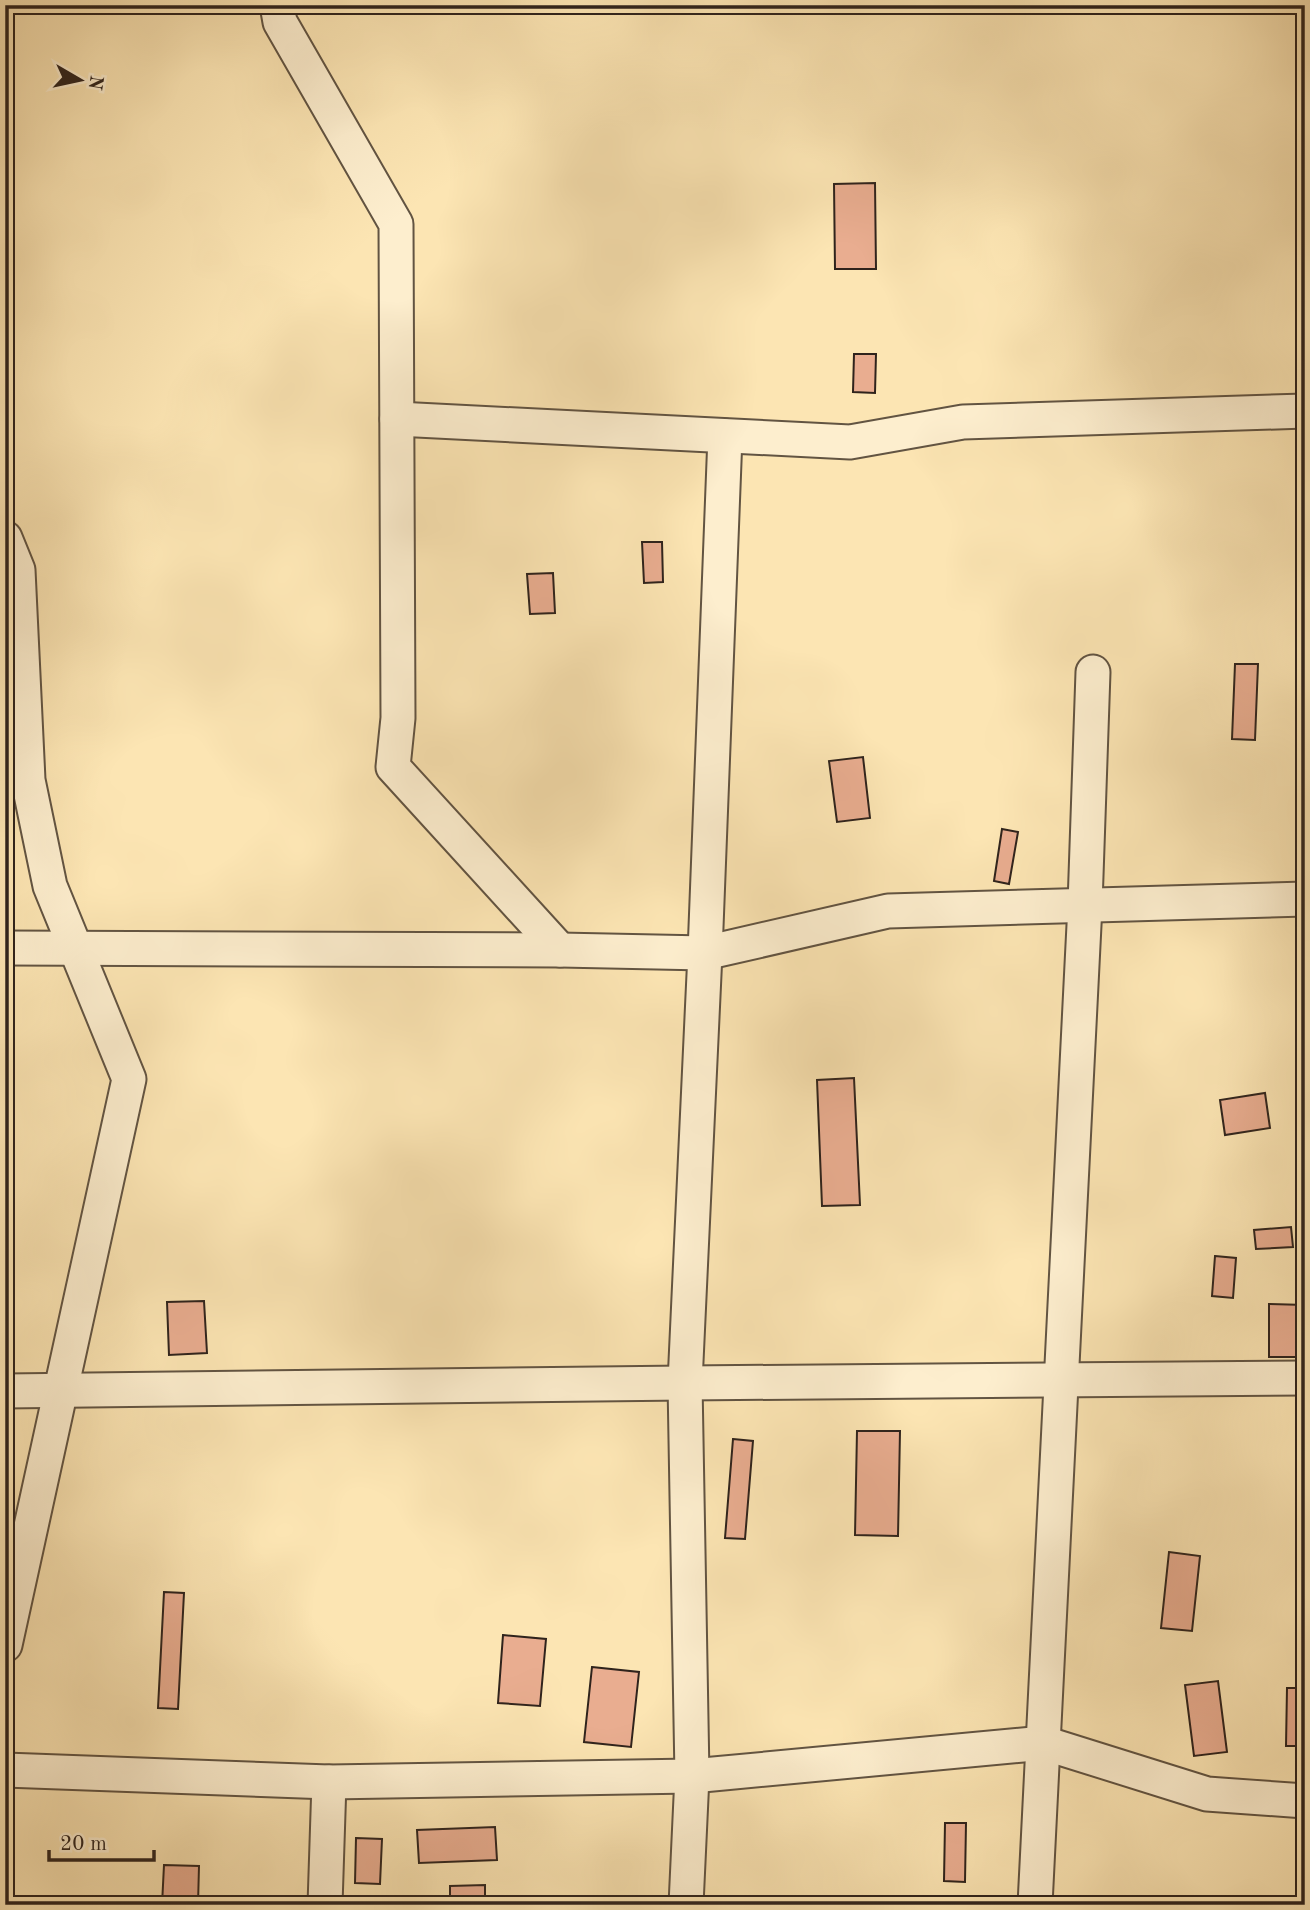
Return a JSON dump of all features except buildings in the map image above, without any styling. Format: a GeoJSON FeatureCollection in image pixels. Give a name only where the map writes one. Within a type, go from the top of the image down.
{"type":"FeatureCollection","features":[{"type":"Feature","properties":{"kind":"street"},"geometry":{"type":"LineString","coordinates":[[276,5],[280,22],[396,224],[398,718],[393,767],[560,950]]}},
{"type":"Feature","properties":{"kind":"street"},"geometry":{"type":"LineString","coordinates":[[397,419],[850,442],[964,422],[1305,411]]}},
{"type":"Feature","properties":{"kind":"street"},"geometry":{"type":"LineString","coordinates":[[686,1905],[692,1776],[685,1383],[725,436]]}},
{"type":"Feature","properties":{"kind":"street"},"geometry":{"type":"LineString","coordinates":[[5,538],[18,570],[28,780],[50,887],[129,1079],[5,1645]]}},
{"type":"Feature","properties":{"kind":"street"},"geometry":{"type":"LineString","coordinates":[[1035,1905],[1085,905],[1093,672]]}},
{"type":"Feature","properties":{"kind":"street"},"geometry":{"type":"LineString","coordinates":[[5,948],[705,953],[888,911],[1305,899]]}},
{"type":"Feature","properties":{"kind":"street"},"geometry":{"type":"LineString","coordinates":[[5,1391],[1305,1378]]}},
{"type":"Feature","properties":{"kind":"street"},"geometry":{"type":"LineString","coordinates":[[5,1770],[329,1782],[692,1776],[1044,1743],[1207,1794],[1305,1801]]}},
{"type":"Feature","properties":{"kind":"street"},"geometry":{"type":"LineString","coordinates":[[325,1905],[329,1782]]}}]}
